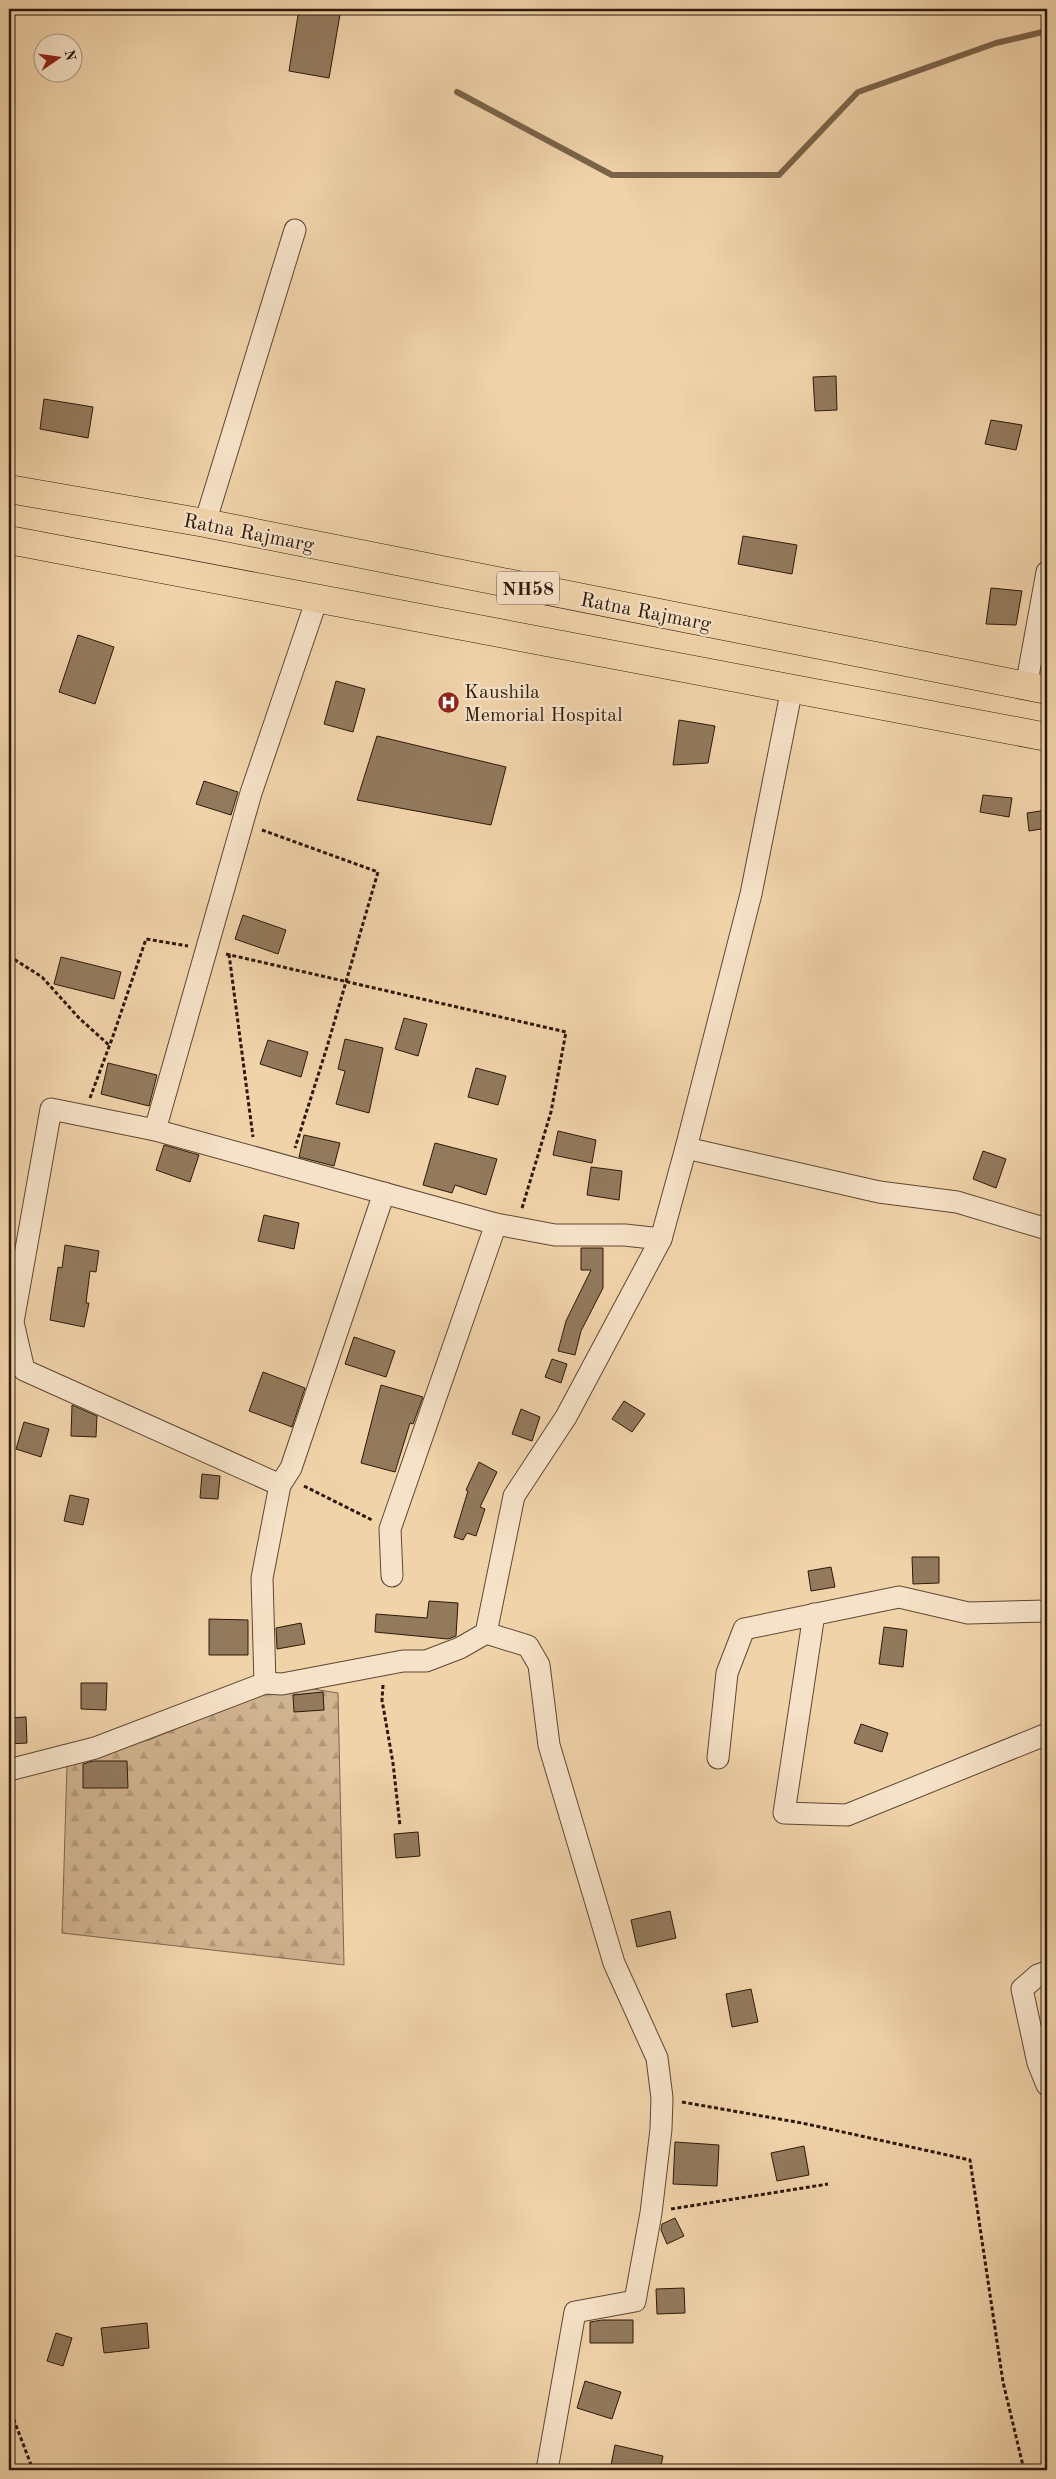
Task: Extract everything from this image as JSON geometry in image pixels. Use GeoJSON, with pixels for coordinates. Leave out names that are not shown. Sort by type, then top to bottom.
{"type":"FeatureCollection","features":[{"type":"Feature","properties":{"kind":"highway","name":"Ratna Rajmarg"},"geometry":{"type":"LineString","coordinates":[[9,489],[205,523],[1037,688]]}},
{"type":"Feature","properties":{"kind":"highway","name":"NH58"},"geometry":{"type":"LineString","coordinates":[[9,540],[1047,737]]}},
{"type":"Feature","properties":{"kind":"street"},"geometry":{"type":"LineString","coordinates":[[205,523],[295,230]]}},
{"type":"Feature","properties":{"kind":"street"},"geometry":{"type":"LineString","coordinates":[[1037,688],[1047,572]]}},
{"type":"Feature","properties":{"kind":"street"},"geometry":{"type":"LineString","coordinates":[[155,1130],[243,823],[317,598]]}},
{"type":"Feature","properties":{"kind":"street"},"geometry":{"type":"LineString","coordinates":[[486,1633],[514,1496],[566,1417],[661,1239],[751,894],[792,688]]}},
{"type":"Feature","properties":{"kind":"street"},"geometry":{"type":"LineString","coordinates":[[282,1481],[24,1370],[13,1322],[51,1109],[155,1130],[506,1226],[555,1235],[625,1234],[661,1239]]}},
{"type":"Feature","properties":{"kind":"street"},"geometry":{"type":"LineString","coordinates":[[686,1148],[879,1192],[957,1202],[1047,1229]]}},
{"type":"Feature","properties":{"kind":"street"},"geometry":{"type":"LineString","coordinates":[[265,1683],[262,1578],[282,1481],[291,1468],[384,1193]]}},
{"type":"Feature","properties":{"kind":"street"},"geometry":{"type":"LineString","coordinates":[[392,1576],[390,1528],[506,1226]]}},
{"type":"Feature","properties":{"kind":"street"},"geometry":{"type":"LineString","coordinates":[[718,1758],[727,1673],[744,1629],[899,1597],[968,1613],[1047,1611]]}},
{"type":"Feature","properties":{"kind":"street"},"geometry":{"type":"LineString","coordinates":[[814,1614],[784,1813],[847,1815],[1047,1734]]}},
{"type":"Feature","properties":{"kind":"street"},"geometry":{"type":"LineString","coordinates":[[9,1770],[95,1748],[265,1683],[282,1684],[403,1661],[426,1661],[460,1648],[486,1633],[528,1646],[539,1665],[549,1745],[614,1962],[656,2058],[662,2098],[662,2129],[651,2213],[635,2302],[575,2312],[547,2470]]}},
{"type":"Feature","properties":{"kind":"street"},"geometry":{"type":"LineString","coordinates":[[1047,1972],[1038,1975],[1022,1989],[1038,2063],[1047,2085]]}},
{"type":"Feature","properties":{"kind":"path"},"geometry":{"type":"LineString","coordinates":[[243,823],[378,872],[289,1167]]}},
{"type":"Feature","properties":{"kind":"path"},"geometry":{"type":"LineString","coordinates":[[83,1115],[110,1046],[146,939],[206,949],[566,1032],[551,1112],[506,1226]]}},
{"type":"Feature","properties":{"kind":"path"},"geometry":{"type":"LineString","coordinates":[[228,954],[256,1158]]}},
{"type":"Feature","properties":{"kind":"path"},"geometry":{"type":"LineString","coordinates":[[9,956],[42,977],[79,1018],[110,1046]]}},
{"type":"Feature","properties":{"kind":"path"},"geometry":{"type":"LineString","coordinates":[[282,1481],[390,1528]]}},
{"type":"Feature","properties":{"kind":"path"},"geometry":{"type":"LineString","coordinates":[[385,1665],[382,1700],[393,1763],[400,1826]]}},
{"type":"Feature","properties":{"kind":"path"},"geometry":{"type":"LineString","coordinates":[[662,2098],[802,2123],[970,2160],[1003,2382],[1024,2470]]}},
{"type":"Feature","properties":{"kind":"path"},"geometry":{"type":"LineString","coordinates":[[651,2213],[828,2184]]}},
{"type":"Feature","properties":{"kind":"path"},"geometry":{"type":"LineString","coordinates":[[9,2407],[33,2470]]}},
{"type":"Feature","properties":{"kind":"green space"},"geometry":{"type":"Polygon","coordinates":[[[282,1684],[338,1693],[344,1965],[62,1933],[67,1766],[81,1756],[149,1740],[282,1684]]]}},
{"type":"Feature","properties":{"kind":"building"},"geometry":{"type":"Polygon","coordinates":[[[299,9],[341,9],[329,78],[289,71],[299,9]]]}},
{"type":"Feature","properties":{"kind":"building"},"geometry":{"type":"Polygon","coordinates":[[[836,376],[837,410],[815,411],[813,377],[836,376]]]}},
{"type":"Feature","properties":{"kind":"building"},"geometry":{"type":"Polygon","coordinates":[[[44,399],[93,407],[88,438],[40,429],[44,399]]]}},
{"type":"Feature","properties":{"kind":"building"},"geometry":{"type":"Polygon","coordinates":[[[991,420],[1022,425],[1016,450],[985,444],[991,420]]]}},
{"type":"Feature","properties":{"kind":"building"},"geometry":{"type":"Polygon","coordinates":[[[743,536],[797,545],[792,574],[738,564],[743,536]]]}},
{"type":"Feature","properties":{"kind":"building"},"geometry":{"type":"Polygon","coordinates":[[[991,588],[1022,591],[1016,625],[986,624],[991,588]]]}},
{"type":"Feature","properties":{"kind":"building"},"geometry":{"type":"Polygon","coordinates":[[[78,635],[114,647],[95,704],[59,692],[78,635]]]}},
{"type":"Feature","properties":{"kind":"building"},"geometry":{"type":"Polygon","coordinates":[[[336,681],[365,689],[353,732],[324,724],[336,681]]]}},
{"type":"Feature","properties":{"kind":"building"},"geometry":{"type":"Polygon","coordinates":[[[679,720],[715,726],[708,763],[673,765],[679,720]]]}},
{"type":"Feature","properties":{"kind":"building"},"geometry":{"type":"Polygon","coordinates":[[[377,736],[506,767],[491,825],[357,800],[377,736]]]}},
{"type":"Feature","properties":{"kind":"building"},"geometry":{"type":"Polygon","coordinates":[[[204,781],[238,792],[231,815],[196,804],[204,781]]]}},
{"type":"Feature","properties":{"kind":"building"},"geometry":{"type":"Polygon","coordinates":[[[983,795],[1012,798],[1009,817],[980,812],[983,795]]]}},
{"type":"Feature","properties":{"kind":"building"},"geometry":{"type":"Polygon","coordinates":[[[1047,810],[1047,828],[1029,831],[1027,813],[1047,810]]]}},
{"type":"Feature","properties":{"kind":"building"},"geometry":{"type":"Polygon","coordinates":[[[243,915],[286,930],[278,954],[235,939],[243,915]]]}},
{"type":"Feature","properties":{"kind":"building"},"geometry":{"type":"Polygon","coordinates":[[[61,957],[121,972],[114,999],[54,984],[61,957]]]}},
{"type":"Feature","properties":{"kind":"building"},"geometry":{"type":"Polygon","coordinates":[[[404,1018],[427,1024],[418,1056],[395,1049],[404,1018]]]}},
{"type":"Feature","properties":{"kind":"building"},"geometry":{"type":"Polygon","coordinates":[[[345,1039],[383,1048],[369,1113],[336,1104],[345,1071],[338,1069],[345,1039]]]}},
{"type":"Feature","properties":{"kind":"building"},"geometry":{"type":"Polygon","coordinates":[[[268,1040],[308,1052],[301,1077],[260,1064],[268,1040]]]}},
{"type":"Feature","properties":{"kind":"building"},"geometry":{"type":"Polygon","coordinates":[[[108,1063],[157,1075],[149,1106],[101,1094],[108,1063]]]}},
{"type":"Feature","properties":{"kind":"building"},"geometry":{"type":"Polygon","coordinates":[[[476,1068],[506,1076],[498,1105],[468,1097],[476,1068]]]}},
{"type":"Feature","properties":{"kind":"building"},"geometry":{"type":"Polygon","coordinates":[[[558,1131],[596,1140],[592,1163],[553,1155],[558,1131]]]}},
{"type":"Feature","properties":{"kind":"building"},"geometry":{"type":"Polygon","coordinates":[[[304,1135],[340,1143],[334,1166],[299,1157],[304,1135]]]}},
{"type":"Feature","properties":{"kind":"building"},"geometry":{"type":"Polygon","coordinates":[[[435,1143],[497,1159],[486,1195],[455,1185],[452,1193],[423,1185],[435,1143]]]}},
{"type":"Feature","properties":{"kind":"building"},"geometry":{"type":"Polygon","coordinates":[[[164,1145],[199,1155],[190,1182],[156,1170],[164,1145]]]}},
{"type":"Feature","properties":{"kind":"building"},"geometry":{"type":"Polygon","coordinates":[[[983,1151],[1006,1159],[996,1188],[973,1179],[983,1151]]]}},
{"type":"Feature","properties":{"kind":"building"},"geometry":{"type":"Polygon","coordinates":[[[591,1167],[622,1171],[619,1200],[587,1195],[591,1167]]]}},
{"type":"Feature","properties":{"kind":"building"},"geometry":{"type":"Polygon","coordinates":[[[264,1215],[299,1223],[294,1249],[258,1241],[264,1215]]]}},
{"type":"Feature","properties":{"kind":"building"},"geometry":{"type":"Polygon","coordinates":[[[65,1245],[99,1251],[96,1272],[90,1271],[86,1303],[89,1303],[84,1327],[50,1320],[58,1267],[62,1268],[65,1245]]]}},
{"type":"Feature","properties":{"kind":"building"},"geometry":{"type":"Polygon","coordinates":[[[581,1248],[603,1248],[603,1288],[581,1331],[575,1355],[558,1351],[566,1321],[591,1270],[581,1270],[581,1248]]]}},
{"type":"Feature","properties":{"kind":"building"},"geometry":{"type":"Polygon","coordinates":[[[354,1337],[395,1351],[386,1377],[345,1364],[354,1337]]]}},
{"type":"Feature","properties":{"kind":"building"},"geometry":{"type":"Polygon","coordinates":[[[552,1359],[567,1364],[561,1383],[545,1377],[552,1359]]]}},
{"type":"Feature","properties":{"kind":"building"},"geometry":{"type":"Polygon","coordinates":[[[263,1372],[305,1388],[292,1427],[249,1411],[263,1372]]]}},
{"type":"Feature","properties":{"kind":"building"},"geometry":{"type":"Polygon","coordinates":[[[381,1385],[423,1397],[413,1424],[410,1423],[395,1472],[361,1463],[381,1385]]]}},
{"type":"Feature","properties":{"kind":"building"},"geometry":{"type":"Polygon","coordinates":[[[624,1401],[645,1414],[632,1432],[612,1419],[624,1401]]]}},
{"type":"Feature","properties":{"kind":"building"},"geometry":{"type":"Polygon","coordinates":[[[72,1405],[97,1416],[96,1437],[71,1436],[72,1405]]]}},
{"type":"Feature","properties":{"kind":"building"},"geometry":{"type":"Polygon","coordinates":[[[521,1409],[540,1417],[532,1441],[512,1434],[521,1409]]]}},
{"type":"Feature","properties":{"kind":"building"},"geometry":{"type":"Polygon","coordinates":[[[24,1422],[49,1429],[41,1457],[16,1449],[24,1422]]]}},
{"type":"Feature","properties":{"kind":"building"},"geometry":{"type":"Polygon","coordinates":[[[479,1462],[497,1472],[480,1507],[485,1509],[476,1536],[467,1533],[463,1540],[454,1537],[468,1491],[466,1490],[479,1462]]]}},
{"type":"Feature","properties":{"kind":"building"},"geometry":{"type":"Polygon","coordinates":[[[202,1474],[220,1476],[218,1499],[200,1498],[202,1474]]]}},
{"type":"Feature","properties":{"kind":"building"},"geometry":{"type":"Polygon","coordinates":[[[70,1495],[89,1499],[83,1525],[64,1521],[70,1495]]]}},
{"type":"Feature","properties":{"kind":"building"},"geometry":{"type":"Polygon","coordinates":[[[912,1557],[939,1557],[939,1583],[913,1584],[912,1557]]]}},
{"type":"Feature","properties":{"kind":"building"},"geometry":{"type":"Polygon","coordinates":[[[831,1567],[835,1587],[811,1591],[808,1571],[831,1567]]]}},
{"type":"Feature","properties":{"kind":"building"},"geometry":{"type":"Polygon","coordinates":[[[429,1601],[458,1603],[456,1636],[448,1639],[375,1632],[376,1614],[427,1618],[429,1601]]]}},
{"type":"Feature","properties":{"kind":"building"},"geometry":{"type":"Polygon","coordinates":[[[209,1619],[248,1620],[248,1655],[209,1655],[209,1619]]]}},
{"type":"Feature","properties":{"kind":"building"},"geometry":{"type":"Polygon","coordinates":[[[301,1623],[305,1644],[277,1649],[276,1628],[301,1623]]]}},
{"type":"Feature","properties":{"kind":"building"},"geometry":{"type":"Polygon","coordinates":[[[884,1627],[907,1630],[903,1667],[879,1664],[884,1627]]]}},
{"type":"Feature","properties":{"kind":"building"},"geometry":{"type":"Polygon","coordinates":[[[81,1683],[107,1683],[106,1710],[81,1709],[81,1683]]]}},
{"type":"Feature","properties":{"kind":"building"},"geometry":{"type":"Polygon","coordinates":[[[323,1692],[324,1710],[294,1712],[293,1695],[323,1692]]]}},
{"type":"Feature","properties":{"kind":"building"},"geometry":{"type":"Polygon","coordinates":[[[26,1717],[27,1743],[9,1744],[9,1718],[26,1717]]]}},
{"type":"Feature","properties":{"kind":"building"},"geometry":{"type":"Polygon","coordinates":[[[861,1724],[888,1733],[882,1752],[854,1743],[861,1724]]]}},
{"type":"Feature","properties":{"kind":"building"},"geometry":{"type":"Polygon","coordinates":[[[93,1761],[127,1761],[128,1788],[83,1788],[83,1764],[93,1761]]]}},
{"type":"Feature","properties":{"kind":"building"},"geometry":{"type":"Polygon","coordinates":[[[418,1832],[420,1856],[396,1858],[394,1834],[418,1832]]]}},
{"type":"Feature","properties":{"kind":"building"},"geometry":{"type":"Polygon","coordinates":[[[670,1911],[676,1938],[637,1947],[631,1920],[670,1911]]]}},
{"type":"Feature","properties":{"kind":"building"},"geometry":{"type":"Polygon","coordinates":[[[751,1989],[758,2022],[732,2027],[726,1994],[751,1989]]]}},
{"type":"Feature","properties":{"kind":"building"},"geometry":{"type":"Polygon","coordinates":[[[675,2142],[719,2145],[717,2186],[673,2184],[675,2142]]]}},
{"type":"Feature","properties":{"kind":"building"},"geometry":{"type":"Polygon","coordinates":[[[804,2146],[809,2175],[777,2181],[771,2153],[804,2146]]]}},
{"type":"Feature","properties":{"kind":"building"},"geometry":{"type":"Polygon","coordinates":[[[675,2218],[684,2236],[667,2244],[661,2230],[662,2224],[675,2218]]]}},
{"type":"Feature","properties":{"kind":"building"},"geometry":{"type":"Polygon","coordinates":[[[684,2288],[685,2313],[657,2314],[656,2289],[684,2288]]]}},
{"type":"Feature","properties":{"kind":"building"},"geometry":{"type":"Polygon","coordinates":[[[633,2320],[633,2343],[590,2343],[590,2322],[633,2320]]]}},
{"type":"Feature","properties":{"kind":"building"},"geometry":{"type":"Polygon","coordinates":[[[147,2323],[149,2348],[104,2353],[101,2328],[147,2323]]]}},
{"type":"Feature","properties":{"kind":"building"},"geometry":{"type":"Polygon","coordinates":[[[56,2333],[72,2338],[63,2366],[47,2361],[56,2333]]]}},
{"type":"Feature","properties":{"kind":"building"},"geometry":{"type":"Polygon","coordinates":[[[585,2381],[621,2392],[612,2419],[577,2408],[585,2381]]]}},
{"type":"Feature","properties":{"kind":"building"},"geometry":{"type":"Polygon","coordinates":[[[615,2445],[663,2456],[660,2470],[610,2470],[615,2445]]]}},
{"type":"Feature","properties":{"kind":"waterway"},"geometry":{"type":"LineString","coordinates":[[457,92],[612,175],[779,175],[858,92],[996,43],[1047,31]]}},
{"type":"Feature","properties":{"kind":"place","name":"Kaushila Memorial Hospital"},"geometry":{"type":"Point","coordinates":[448,703]}}]}
